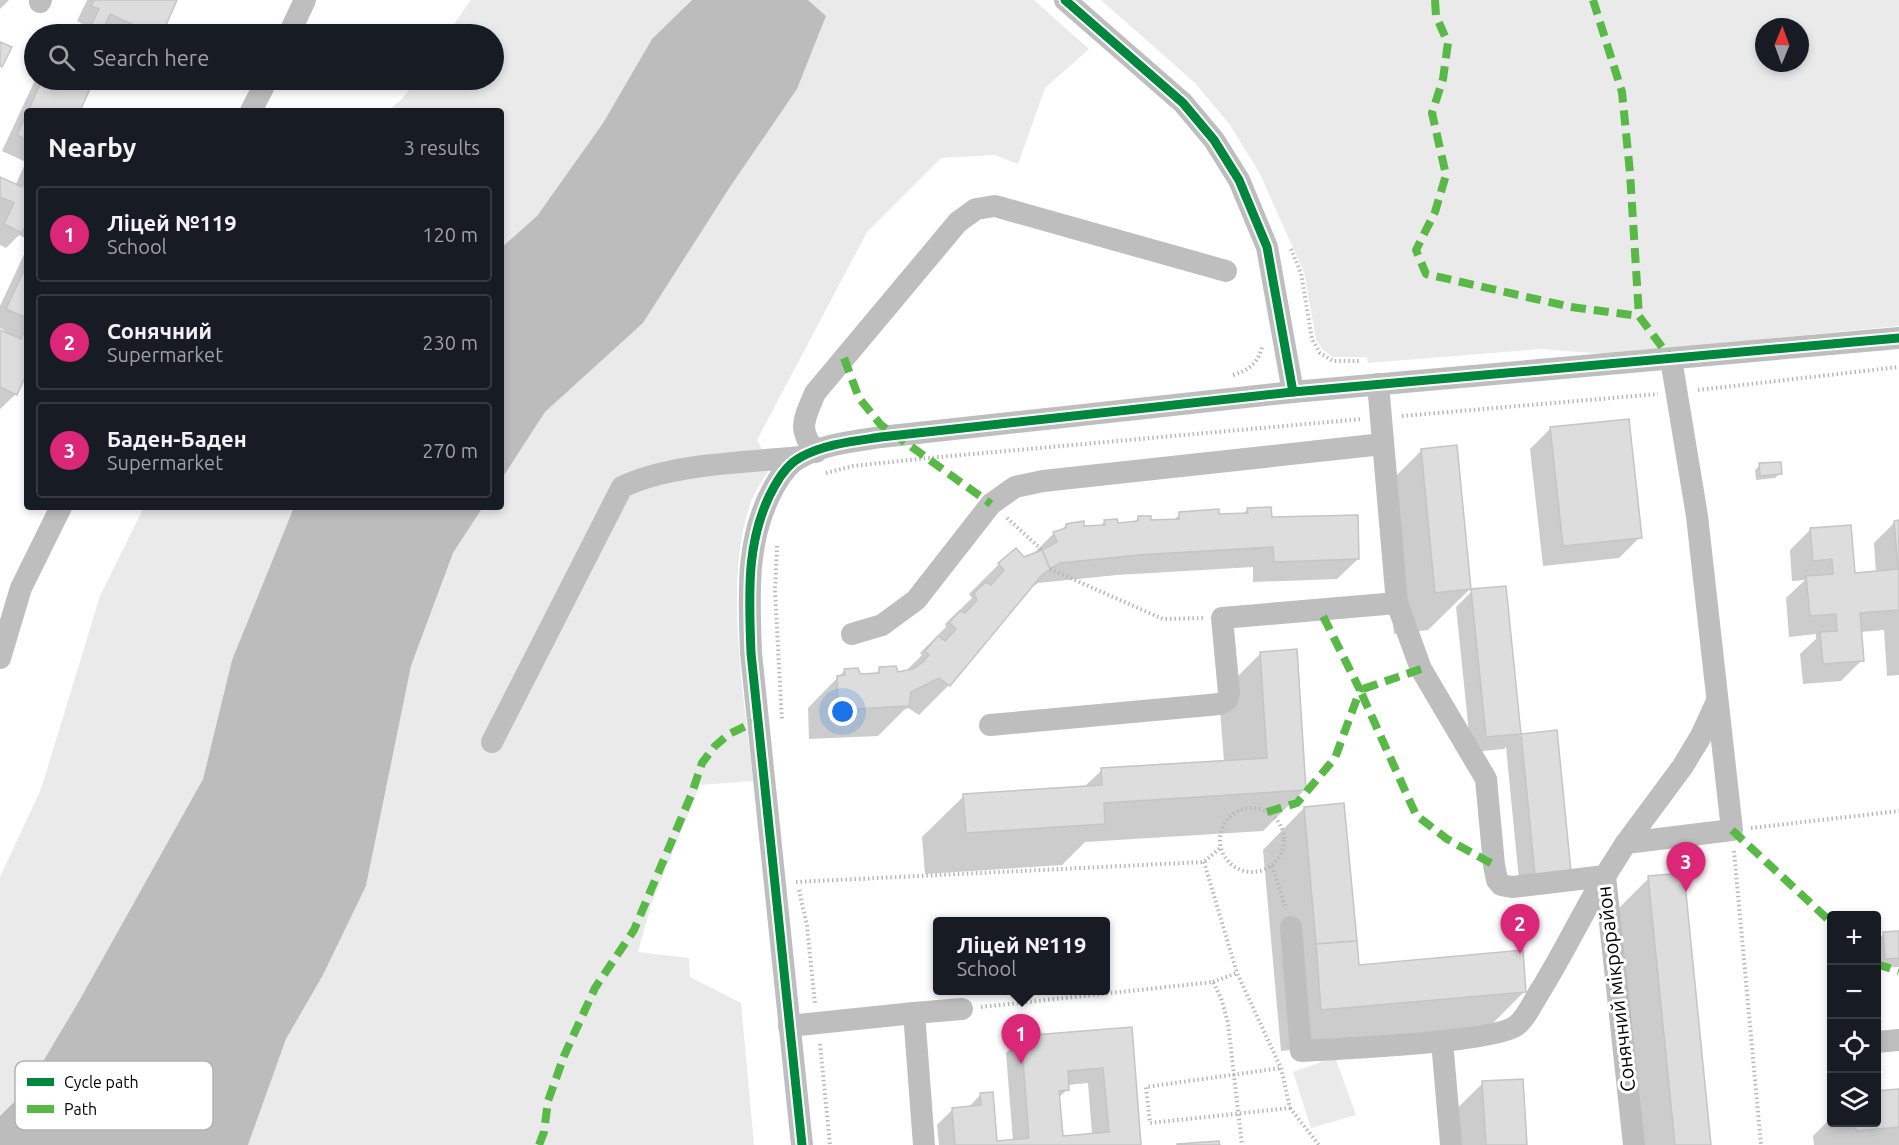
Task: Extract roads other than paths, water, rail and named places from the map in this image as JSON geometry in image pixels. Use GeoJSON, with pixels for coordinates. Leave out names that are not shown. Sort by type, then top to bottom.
{"type":"FeatureCollection","features":[{"type":"Feature","properties":{"kind":"street"},"geometry":{"type":"LineString","coordinates":[[294,24],[306,0]]}},
{"type":"Feature","properties":{"kind":"street"},"geometry":{"type":"LineString","coordinates":[[1065,0],[1183,103],[1214,140],[1239,180],[1267,247],[1293,392]]}},
{"type":"Feature","properties":{"kind":"street"},"geometry":{"type":"LineString","coordinates":[[253,108],[262,90]]}},
{"type":"Feature","properties":{"kind":"street"},"geometry":{"type":"LineString","coordinates":[[808,454],[804,422],[815,393],[958,222],[976,209],[995,206],[1226,272]]}},
{"type":"Feature","properties":{"kind":"street"},"geometry":{"type":"LineString","coordinates":[[492,742],[622,487],[641,478],[671,471],[808,454],[881,436],[1293,392],[1899,338]]}},
{"type":"Feature","properties":{"kind":"street"},"geometry":{"type":"LineString","coordinates":[[1626,843],[1732,830],[1697,516],[1671,359]]}},
{"type":"Feature","properties":{"kind":"street"},"geometry":{"type":"LineString","coordinates":[[1378,384],[1397,603],[1421,669],[1486,779],[1494,865],[1501,885],[1512,887],[1605,876],[1626,843],[1683,766],[1701,736],[1717,701]]}},
{"type":"Feature","properties":{"kind":"street"},"geometry":{"type":"LineString","coordinates":[[852,634],[882,625],[916,600],[991,504],[1015,487],[1043,481],[1383,444]]}},
{"type":"Feature","properties":{"kind":"street"},"geometry":{"type":"LineString","coordinates":[[802,1145],[750,653],[749,588],[752,546],[766,501],[781,475],[808,454]]}},
{"type":"Feature","properties":{"kind":"street"},"geometry":{"type":"LineString","coordinates":[[0,658],[21,588],[60,510]]}},
{"type":"Feature","properties":{"kind":"street"},"geometry":{"type":"LineString","coordinates":[[990,725],[1220,704],[1227,700],[1229,693],[1222,618],[1397,603]]}},
{"type":"Feature","properties":{"kind":"street","name":"Сонячний мікрорайон"},"geometry":{"type":"LineString","coordinates":[[1292,927],[1301,1051],[1442,1041],[1505,1032],[1516,1027],[1524,1018],[1560,960],[1583,912],[1605,876]]}},
{"type":"Feature","properties":{"kind":"street","name":"Сонячний мікрорайон"},"geometry":{"type":"LineString","coordinates":[[1605,876],[1634,1145]]}},
{"type":"Feature","properties":{"kind":"street"},"geometry":{"type":"LineString","coordinates":[[789,1026],[962,1009]]}},
{"type":"Feature","properties":{"kind":"street"},"geometry":{"type":"LineString","coordinates":[[914,1013],[924,1145]]}},
{"type":"Feature","properties":{"kind":"street"},"geometry":{"type":"LineString","coordinates":[[1881,1042],[1899,1040]]}},
{"type":"Feature","properties":{"kind":"street"},"geometry":{"type":"LineString","coordinates":[[1442,1041],[1451,1145]]}},
{"type":"Feature","properties":{"kind":"place","name":"Баден-Баден"},"geometry":{"type":"Point","coordinates":[1686,892]}},
{"type":"Feature","properties":{"kind":"place","name":"Сонячний"},"geometry":{"type":"Point","coordinates":[1520,954]}},
{"type":"Feature","properties":{"kind":"place","name":"Ліцей №119"},"geometry":{"type":"Point","coordinates":[1021,1064]}}]}
